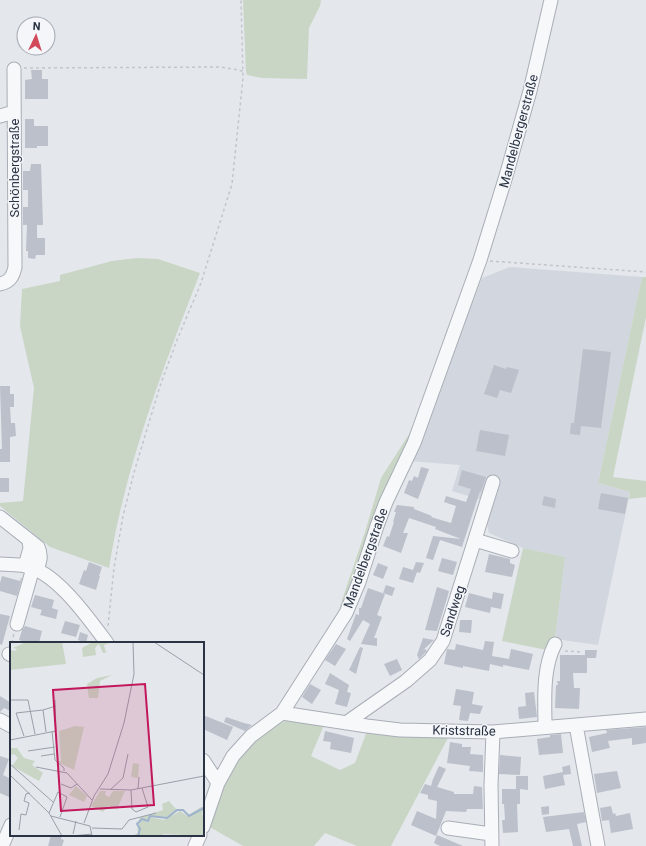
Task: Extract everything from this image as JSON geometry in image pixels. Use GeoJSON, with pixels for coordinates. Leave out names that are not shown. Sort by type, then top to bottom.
{"type":"FeatureCollection","features":[{"type":"Feature","properties":{"kind":"street","name":"Mandelbergerstraße"},"geometry":{"type":"LineString","coordinates":[[480,260],[530,91],[551,0]]}},
{"type":"Feature","properties":{"kind":"street","name":"Schönbergstraße"},"geometry":{"type":"LineString","coordinates":[[0,284],[6,283],[13,277],[15,267],[14,69]]}},
{"type":"Feature","properties":{"kind":"street"},"geometry":{"type":"LineString","coordinates":[[0,116],[14,112]]}},
{"type":"Feature","properties":{"kind":"street","name":"Mandelbergstraße"},"geometry":{"type":"LineString","coordinates":[[205,819],[218,783],[233,756],[251,736],[282,713],[346,612],[359,582],[386,502],[414,444],[480,260]]}},
{"type":"Feature","properties":{"kind":"street","name":"Sandweg"},"geometry":{"type":"LineString","coordinates":[[346,723],[406,681],[430,660],[443,641],[493,482]]}},
{"type":"Feature","properties":{"kind":"street"},"geometry":{"type":"LineString","coordinates":[[0,517],[29,541],[32,568],[17,624]]}},
{"type":"Feature","properties":{"kind":"street"},"geometry":{"type":"LineString","coordinates":[[475,540],[512,551]]}},
{"type":"Feature","properties":{"kind":"street"},"geometry":{"type":"LineString","coordinates":[[0,564],[32,568],[61,587],[106,641]]}},
{"type":"Feature","properties":{"kind":"street"},"geometry":{"type":"LineString","coordinates":[[545,727],[546,680],[553,648]]}},
{"type":"Feature","properties":{"kind":"street","name":"Kriststraße"},"geometry":{"type":"LineString","coordinates":[[282,713],[400,730],[493,732],[646,719]]}},
{"type":"Feature","properties":{"kind":"street"},"geometry":{"type":"LineString","coordinates":[[0,720],[10,725]]}},
{"type":"Feature","properties":{"kind":"street"},"geometry":{"type":"LineString","coordinates":[[576,725],[598,846]]}},
{"type":"Feature","properties":{"kind":"street"},"geometry":{"type":"LineString","coordinates":[[448,828],[491,840],[493,732]]}},
{"type":"Feature","properties":{"kind":"street"},"geometry":{"type":"LineString","coordinates":[[204,762],[218,783]]}},
{"type":"Feature","properties":{"kind":"street"},"geometry":{"type":"LineString","coordinates":[[2,846],[10,827]]}},
{"type":"Feature","properties":{"kind":"street"},"geometry":{"type":"LineString","coordinates":[[195,846],[200,836]]}},
{"type":"Feature","properties":{"kind":"path"},"geometry":{"type":"LineString","coordinates":[[106,641],[114,568],[123,516],[135,470],[160,386],[177,340],[201,283],[232,184],[239,130],[244,71],[241,0]]}},
{"type":"Feature","properties":{"kind":"path"},"geometry":{"type":"LineString","coordinates":[[14,69],[221,67],[244,71]]}},
{"type":"Feature","properties":{"kind":"path"},"geometry":{"type":"LineString","coordinates":[[480,260],[646,272]]}},
{"type":"Feature","properties":{"kind":"path"},"geometry":{"type":"LineString","coordinates":[[553,648],[583,652]]}},
{"type":"Feature","properties":{"kind":"shaded area"},"geometry":{"type":"Polygon","coordinates":[[[510,267],[642,277],[598,483],[630,492],[598,645],[555,639],[565,557],[523,548],[489,533],[482,500],[452,491],[460,465],[409,461],[482,278],[510,267]]]}},
{"type":"Feature","properties":{"kind":"green space"},"geometry":{"type":"Polygon","coordinates":[[[243,0],[321,0],[320,6],[309,28],[307,79],[262,78],[247,75],[243,0]]]}},
{"type":"Feature","properties":{"kind":"green space"},"geometry":{"type":"Polygon","coordinates":[[[137,258],[158,259],[200,273],[159,381],[135,455],[116,530],[109,568],[50,547],[0,506],[0,503],[23,501],[34,388],[20,326],[22,289],[60,281],[60,275],[112,261],[137,258]]]}},
{"type":"Feature","properties":{"kind":"green space"},"geometry":{"type":"Polygon","coordinates":[[[642,277],[646,277],[646,317],[613,477],[646,481],[646,497],[629,499],[630,492],[598,483],[642,277]]]}},
{"type":"Feature","properties":{"kind":"green space"},"geometry":{"type":"Polygon","coordinates":[[[427,398],[356,578],[339,609],[365,532],[381,478],[413,428],[427,398]]]}},
{"type":"Feature","properties":{"kind":"green space"},"geometry":{"type":"Polygon","coordinates":[[[523,548],[565,557],[555,639],[547,650],[502,641],[523,548]]]}},
{"type":"Feature","properties":{"kind":"green space"},"geometry":{"type":"Polygon","coordinates":[[[293,720],[324,725],[311,756],[340,770],[355,763],[367,731],[450,734],[391,846],[357,846],[325,833],[314,846],[243,846],[208,826],[231,772],[250,746],[273,725],[293,720]]]}},
{"type":"Feature","properties":{"kind":"building"},"geometry":{"type":"Polygon","coordinates":[[[31,70],[42,70],[42,79],[48,79],[48,99],[25,99],[25,80],[32,79],[31,70]]]}},
{"type":"Feature","properties":{"kind":"building"},"geometry":{"type":"Polygon","coordinates":[[[25,119],[34,119],[34,126],[48,126],[48,146],[25,148],[25,119]]]}},
{"type":"Feature","properties":{"kind":"building"},"geometry":{"type":"Polygon","coordinates":[[[31,164],[41,164],[43,225],[37,225],[37,238],[45,238],[45,255],[36,255],[35,259],[28,258],[28,251],[26,251],[27,225],[23,225],[23,207],[28,207],[28,190],[23,190],[23,171],[30,171],[31,164]]]}},
{"type":"Feature","properties":{"kind":"building"},"geometry":{"type":"Polygon","coordinates":[[[583,349],[611,352],[601,428],[581,426],[580,435],[570,434],[571,423],[574,423],[583,349]]]}},
{"type":"Feature","properties":{"kind":"building"},"geometry":{"type":"Polygon","coordinates":[[[494,365],[506,369],[507,367],[519,370],[511,393],[500,390],[497,398],[484,394],[494,365]]]}},
{"type":"Feature","properties":{"kind":"building"},"geometry":{"type":"Polygon","coordinates":[[[0,386],[10,386],[10,394],[14,394],[14,407],[10,407],[11,423],[15,423],[16,436],[10,437],[10,462],[0,462],[0,449],[2,449],[0,386]]]}},
{"type":"Feature","properties":{"kind":"building"},"geometry":{"type":"Polygon","coordinates":[[[480,430],[509,435],[505,456],[476,451],[480,430]]]}},
{"type":"Feature","properties":{"kind":"building"},"geometry":{"type":"Polygon","coordinates":[[[421,467],[429,469],[418,499],[404,493],[409,480],[412,481],[414,476],[418,478],[421,467]]]}},
{"type":"Feature","properties":{"kind":"building"},"geometry":{"type":"Polygon","coordinates":[[[462,470],[486,477],[462,547],[440,540],[433,560],[426,558],[433,536],[461,539],[435,529],[436,527],[409,518],[403,533],[408,533],[401,553],[383,546],[387,536],[389,537],[396,512],[394,512],[397,505],[414,507],[414,509],[432,516],[431,517],[451,523],[456,506],[444,502],[446,496],[466,502],[471,489],[458,485],[462,470]]]}},
{"type":"Feature","properties":{"kind":"building"},"geometry":{"type":"Polygon","coordinates":[[[0,478],[9,478],[9,492],[0,492],[0,478]]]}},
{"type":"Feature","properties":{"kind":"building"},"geometry":{"type":"Polygon","coordinates":[[[601,493],[628,498],[625,514],[598,509],[601,493]]]}},
{"type":"Feature","properties":{"kind":"building"},"geometry":{"type":"Polygon","coordinates":[[[544,496],[556,499],[555,508],[542,505],[544,496]]]}},
{"type":"Feature","properties":{"kind":"building"},"geometry":{"type":"Polygon","coordinates":[[[489,554],[510,559],[510,563],[515,565],[512,577],[485,572],[489,554]]]}},
{"type":"Feature","properties":{"kind":"building"},"geometry":{"type":"Polygon","coordinates":[[[442,558],[457,562],[453,575],[438,571],[442,558]]]}},
{"type":"Feature","properties":{"kind":"building"},"geometry":{"type":"Polygon","coordinates":[[[89,562],[102,567],[96,590],[79,584],[84,570],[86,571],[89,562]]]}},
{"type":"Feature","properties":{"kind":"building"},"geometry":{"type":"Polygon","coordinates":[[[416,562],[424,563],[420,573],[417,572],[413,583],[399,579],[403,567],[413,570],[416,562]]]}},
{"type":"Feature","properties":{"kind":"building"},"geometry":{"type":"Polygon","coordinates":[[[378,563],[388,567],[383,579],[373,575],[378,563]]]}},
{"type":"Feature","properties":{"kind":"building"},"geometry":{"type":"Polygon","coordinates":[[[2,576],[20,581],[22,578],[17,596],[0,591],[2,576]]]}},
{"type":"Feature","properties":{"kind":"building"},"geometry":{"type":"Polygon","coordinates":[[[386,585],[395,588],[392,596],[383,593],[386,585]]]}},
{"type":"Feature","properties":{"kind":"building"},"geometry":{"type":"Polygon","coordinates":[[[437,587],[449,591],[448,595],[437,631],[425,630],[437,587]]]}},
{"type":"Feature","properties":{"kind":"building"},"geometry":{"type":"Polygon","coordinates":[[[368,588],[385,594],[377,615],[382,617],[374,638],[377,638],[377,646],[361,644],[370,624],[363,620],[350,641],[347,639],[356,614],[359,615],[359,608],[361,608],[368,588]]]}},
{"type":"Feature","properties":{"kind":"building"},"geometry":{"type":"Polygon","coordinates":[[[493,592],[504,594],[501,609],[491,607],[490,613],[465,607],[469,593],[492,599],[493,592]]]}},
{"type":"Feature","properties":{"kind":"building"},"geometry":{"type":"Polygon","coordinates":[[[35,595],[54,600],[52,608],[58,610],[56,619],[40,615],[42,610],[31,607],[35,595]]]}},
{"type":"Feature","properties":{"kind":"building"},"geometry":{"type":"Polygon","coordinates":[[[0,614],[10,616],[2,645],[0,644],[0,614]]]}},
{"type":"Feature","properties":{"kind":"building"},"geometry":{"type":"Polygon","coordinates":[[[460,620],[472,620],[471,633],[459,632],[460,620]]]}},
{"type":"Feature","properties":{"kind":"building"},"geometry":{"type":"Polygon","coordinates":[[[65,621],[80,625],[76,637],[61,633],[65,621]]]}},
{"type":"Feature","properties":{"kind":"building"},"geometry":{"type":"Polygon","coordinates":[[[25,626],[42,631],[39,642],[25,642],[19,640],[25,626]]]}},
{"type":"Feature","properties":{"kind":"building"},"geometry":{"type":"Polygon","coordinates":[[[80,632],[88,635],[86,642],[78,640],[80,632]]]}},
{"type":"Feature","properties":{"kind":"building"},"geometry":{"type":"Polygon","coordinates":[[[423,638],[434,640],[422,651],[425,649],[427,651],[419,659],[417,655],[423,638]]]}},
{"type":"Feature","properties":{"kind":"building"},"geometry":{"type":"Polygon","coordinates":[[[485,641],[494,642],[492,656],[509,659],[511,649],[533,654],[529,670],[490,664],[489,671],[444,664],[447,649],[455,650],[456,644],[483,650],[485,641]]]}},
{"type":"Feature","properties":{"kind":"building"},"geometry":{"type":"Polygon","coordinates":[[[336,644],[346,649],[335,666],[325,660],[336,644]]]}},
{"type":"Feature","properties":{"kind":"building"},"geometry":{"type":"Polygon","coordinates":[[[360,647],[363,648],[356,674],[349,670],[360,647]]]}},
{"type":"Feature","properties":{"kind":"building"},"geometry":{"type":"Polygon","coordinates":[[[585,650],[597,650],[596,658],[587,658],[587,673],[573,673],[574,688],[580,688],[579,709],[555,708],[556,685],[558,685],[557,681],[560,681],[560,655],[585,655],[585,650]]]}},
{"type":"Feature","properties":{"kind":"building"},"geometry":{"type":"Polygon","coordinates":[[[397,659],[402,670],[390,676],[384,664],[397,659]]]}},
{"type":"Feature","properties":{"kind":"building"},"geometry":{"type":"Polygon","coordinates":[[[330,673],[349,685],[347,692],[351,693],[347,707],[335,704],[339,690],[325,684],[330,673]]]}},
{"type":"Feature","properties":{"kind":"building"},"geometry":{"type":"Polygon","coordinates":[[[310,684],[321,690],[312,704],[302,697],[310,684]]]}},
{"type":"Feature","properties":{"kind":"building"},"geometry":{"type":"Polygon","coordinates":[[[456,689],[474,692],[472,704],[483,706],[480,714],[470,713],[468,721],[459,720],[461,706],[453,705],[456,689]]]}},
{"type":"Feature","properties":{"kind":"building"},"geometry":{"type":"Polygon","coordinates":[[[534,692],[537,717],[519,719],[518,707],[526,706],[525,693],[534,692]]]}},
{"type":"Feature","properties":{"kind":"building"},"geometry":{"type":"Polygon","coordinates":[[[0,696],[10,702],[10,711],[4,708],[0,712],[0,696]]]}},
{"type":"Feature","properties":{"kind":"building"},"geometry":{"type":"Polygon","coordinates":[[[204,715],[233,727],[227,740],[204,729],[204,715]]]}},
{"type":"Feature","properties":{"kind":"building"},"geometry":{"type":"Polygon","coordinates":[[[226,717],[252,725],[245,731],[224,722],[226,717]]]}},
{"type":"Feature","properties":{"kind":"building"},"geometry":{"type":"Polygon","coordinates":[[[646,727],[646,743],[632,745],[632,738],[608,741],[610,748],[592,752],[589,737],[607,733],[606,730],[646,727]]]}},
{"type":"Feature","properties":{"kind":"building"},"geometry":{"type":"Polygon","coordinates":[[[325,731],[354,738],[351,753],[330,749],[331,742],[323,741],[325,731]]]}},
{"type":"Feature","properties":{"kind":"building"},"geometry":{"type":"Polygon","coordinates":[[[561,734],[563,753],[539,755],[537,739],[550,737],[550,735],[561,734]]]}},
{"type":"Feature","properties":{"kind":"building"},"geometry":{"type":"Polygon","coordinates":[[[450,742],[462,744],[462,747],[471,747],[470,754],[483,755],[483,772],[469,771],[470,766],[447,763],[450,742]]]}},
{"type":"Feature","properties":{"kind":"building"},"geometry":{"type":"Polygon","coordinates":[[[500,755],[521,757],[520,775],[499,774],[500,755]]]}},
{"type":"Feature","properties":{"kind":"building"},"geometry":{"type":"Polygon","coordinates":[[[0,756],[9,759],[3,775],[10,778],[10,798],[0,793],[0,756]]]}},
{"type":"Feature","properties":{"kind":"building"},"geometry":{"type":"Polygon","coordinates":[[[570,765],[571,774],[563,775],[565,785],[545,789],[543,776],[563,772],[562,767],[570,765]]]}},
{"type":"Feature","properties":{"kind":"building"},"geometry":{"type":"Polygon","coordinates":[[[439,766],[446,769],[437,787],[454,792],[454,794],[473,794],[474,786],[482,787],[483,809],[467,809],[466,812],[446,811],[436,836],[411,825],[417,811],[436,819],[437,801],[428,799],[428,795],[420,793],[425,784],[431,786],[439,766]]]}},
{"type":"Feature","properties":{"kind":"building"},"geometry":{"type":"Polygon","coordinates":[[[617,771],[621,788],[597,793],[594,774],[617,771]]]}},
{"type":"Feature","properties":{"kind":"building"},"geometry":{"type":"Polygon","coordinates":[[[516,776],[528,776],[528,790],[520,789],[520,804],[517,804],[518,832],[503,833],[502,820],[505,820],[504,804],[502,804],[502,789],[516,789],[516,776]]]}},
{"type":"Feature","properties":{"kind":"building"},"geometry":{"type":"Polygon","coordinates":[[[549,806],[549,814],[542,815],[541,807],[549,806]]]}},
{"type":"Feature","properties":{"kind":"building"},"geometry":{"type":"Polygon","coordinates":[[[611,806],[613,814],[615,813],[616,816],[630,813],[633,829],[611,833],[609,820],[602,821],[600,808],[611,806]]]}},
{"type":"Feature","properties":{"kind":"building"},"geometry":{"type":"Polygon","coordinates":[[[584,812],[586,822],[577,824],[582,846],[573,846],[569,829],[546,832],[543,817],[584,812]]]}},
{"type":"Feature","properties":{"kind":"building"},"geometry":{"type":"Polygon","coordinates":[[[437,835],[463,846],[440,846],[434,843],[437,835]]]}},
{"type":"Feature","properties":{"kind":"building"},"geometry":{"type":"Polygon","coordinates":[[[51,836],[62,836],[61,839],[64,840],[62,846],[48,846],[51,836]]]}}]}
